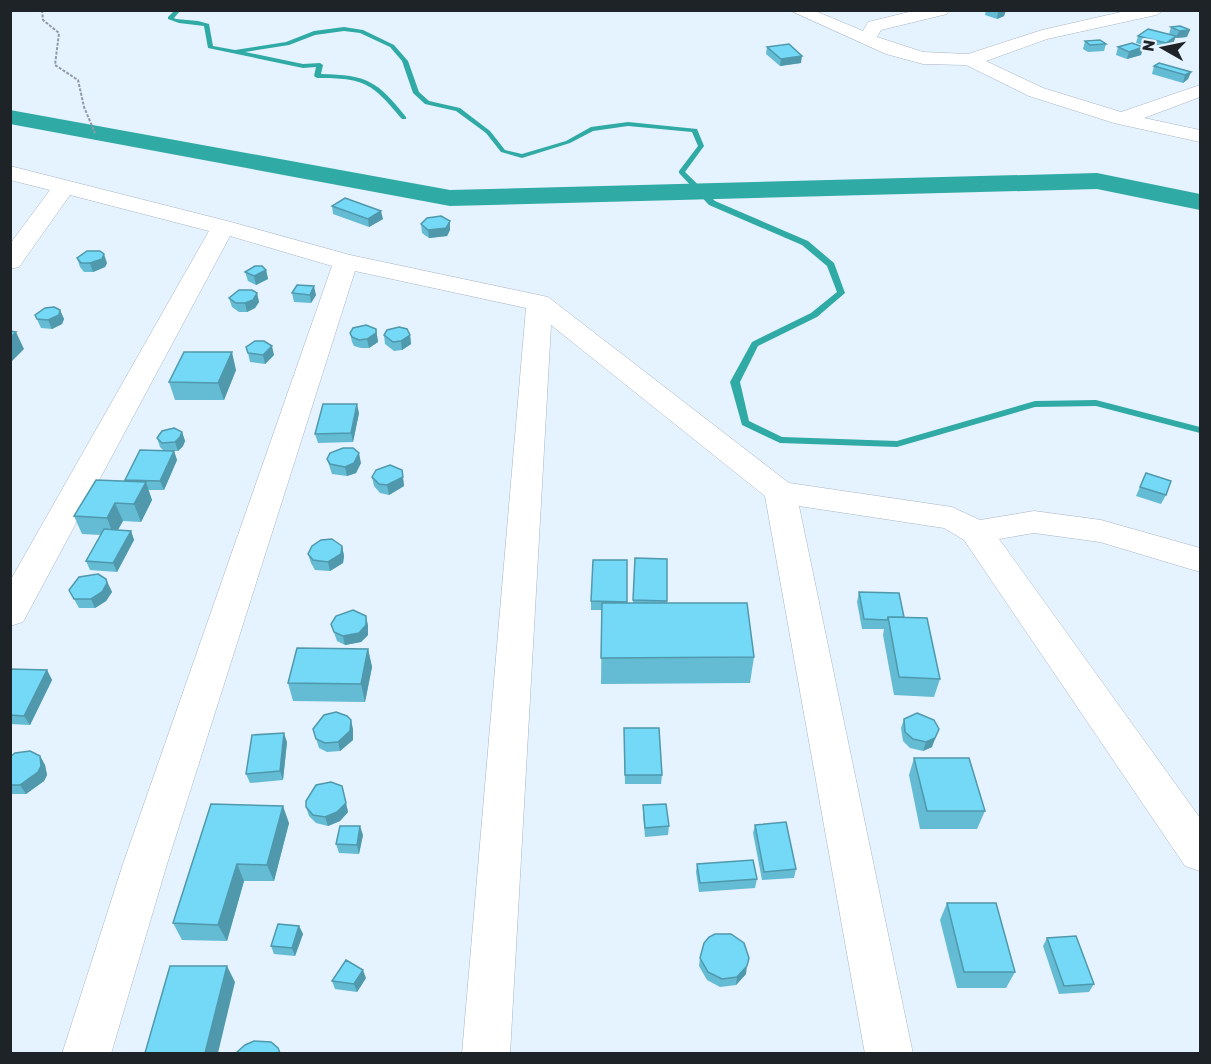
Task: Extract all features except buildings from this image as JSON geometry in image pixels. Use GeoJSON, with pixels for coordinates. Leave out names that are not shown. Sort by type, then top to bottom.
{"type":"FeatureCollection","features":[{"type":"Feature","properties":{"kind":"street"},"geometry":{"type":"LineString","coordinates":[[797,10],[893,50],[923,58],[970,60],[1042,35],[1156,10]]}},
{"type":"Feature","properties":{"kind":"street"},"geometry":{"type":"LineString","coordinates":[[867,39],[874,26],[941,10]]}},
{"type":"Feature","properties":{"kind":"street"},"geometry":{"type":"LineString","coordinates":[[970,60],[1036,92],[1121,119],[1196,137]]}},
{"type":"Feature","properties":{"kind":"street"},"geometry":{"type":"LineString","coordinates":[[1121,119],[1200,91]]}},
{"type":"Feature","properties":{"kind":"street"},"geometry":{"type":"LineString","coordinates":[[10,173],[223,227],[346,262],[538,303],[780,492],[952,518],[976,532],[1200,852]]}},
{"type":"Feature","properties":{"kind":"street"},"geometry":{"type":"LineString","coordinates":[[10,262],[64,187]]}},
{"type":"Feature","properties":{"kind":"street"},"geometry":{"type":"LineString","coordinates":[[10,613],[223,227]]}},
{"type":"Feature","properties":{"kind":"street"},"geometry":{"type":"LineString","coordinates":[[86,1053],[145,864],[346,262]]}},
{"type":"Feature","properties":{"kind":"street"},"geometry":{"type":"LineString","coordinates":[[486,1053],[538,303]]}},
{"type":"Feature","properties":{"kind":"street"},"geometry":{"type":"LineString","coordinates":[[780,492],[889,1053]]}},
{"type":"Feature","properties":{"kind":"street"},"geometry":{"type":"LineString","coordinates":[[976,532],[1034,522],[1101,531],[1200,560]]}},
{"type":"Feature","properties":{"kind":"path"},"geometry":{"type":"LineString","coordinates":[[42,10],[43,20],[59,33],[55,65],[78,80],[84,107],[95,133]]}},
{"type":"Feature","properties":{"kind":"waterway"},"geometry":{"type":"LineString","coordinates":[[179,10],[170,18],[207,25],[210,47],[303,66],[320,65],[317,76],[348,77],[368,82],[376,87],[404,118]]}},
{"type":"Feature","properties":{"kind":"waterway"},"geometry":{"type":"LineString","coordinates":[[236,52],[287,44],[314,33],[344,29],[361,31],[392,46],[405,61],[416,93],[427,103],[458,109],[488,132],[503,151],[522,156],[568,142],[591,129],[628,124],[695,130],[701,146],[681,172],[712,203],[805,243],[831,265],[841,293],[814,315],[755,344],[735,382],[745,423],[780,440],[897,444],[1035,404],[1096,403],[1200,430]]}},
{"type":"Feature","properties":{"kind":"waterway"},"geometry":{"type":"LineString","coordinates":[[10,117],[450,198],[1097,181],[1200,202]]}}]}
